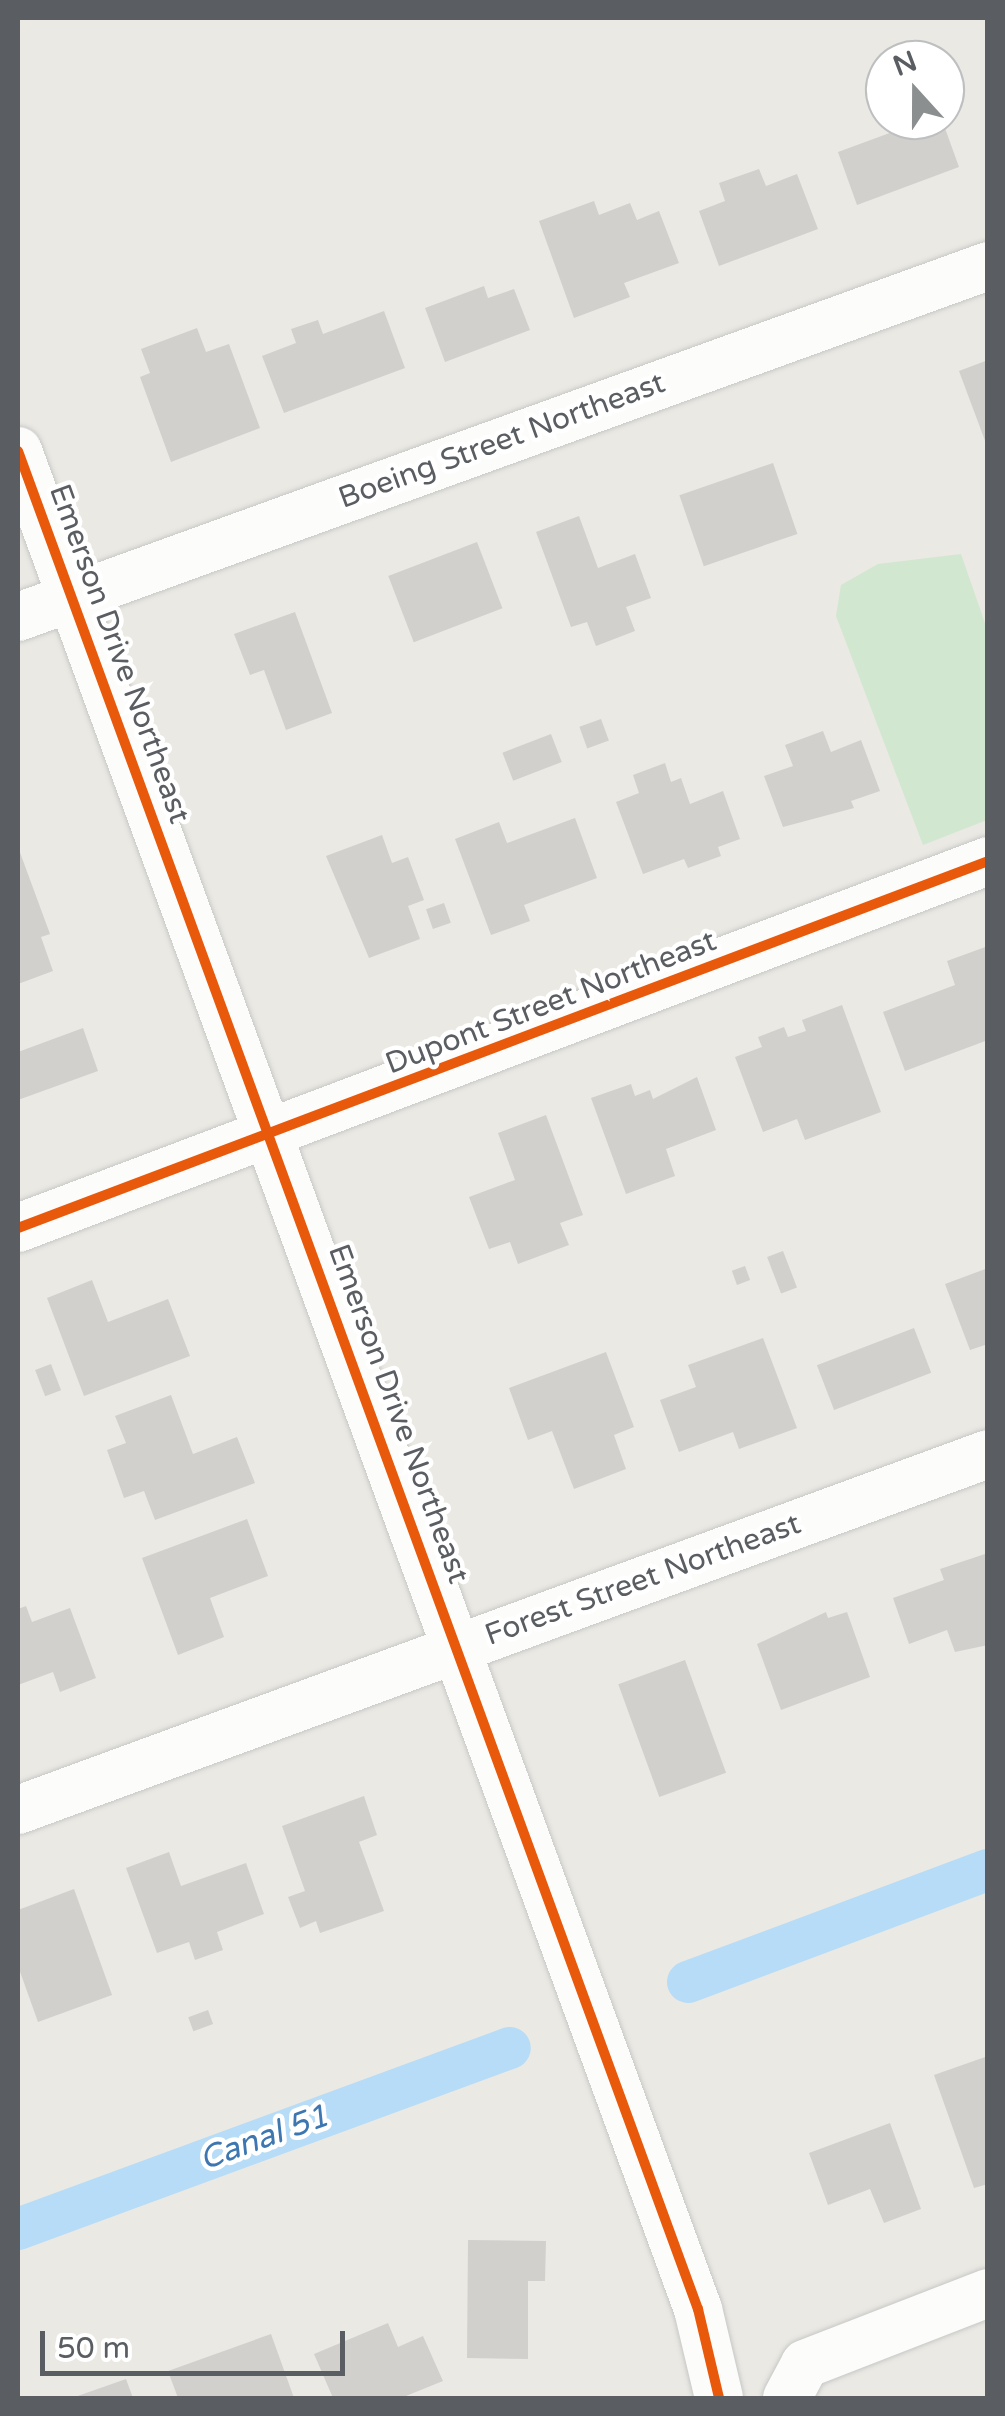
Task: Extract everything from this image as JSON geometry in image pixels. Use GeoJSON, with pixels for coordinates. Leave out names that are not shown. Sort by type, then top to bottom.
{"type":"FeatureCollection","features":[{"type":"Feature","properties":{"kind":"street","name":"Boeing Street Northeast"},"geometry":{"type":"LineString","coordinates":[[18,617],[988,266]]}},
{"type":"Feature","properties":{"kind":"street","name":"Emerson Drive Northeast"},"geometry":{"type":"LineString","coordinates":[[18,450],[698,2310],[705,2394]]}},
{"type":"Feature","properties":{"kind":"street","name":"Dupont Street Northeast"},"geometry":{"type":"LineString","coordinates":[[18,1228],[270,1137],[988,861]]}},
{"type":"Feature","properties":{"kind":"street","name":"Forest Street Northeast"},"geometry":{"type":"LineString","coordinates":[[18,1810],[988,1454]]}},
{"type":"Feature","properties":{"kind":"street"},"geometry":{"type":"LineString","coordinates":[[788,2398],[805,2364],[988,2293]]}},
{"type":"Feature","properties":{"kind":"green space"},"geometry":{"type":"Polygon","coordinates":[[[961,554],[987,629],[987,820],[923,845],[836,616],[841,585],[878,564],[961,554]]]}},
{"type":"Feature","properties":{"kind":"building"},"geometry":{"type":"Polygon","coordinates":[[[871,140],[949,140],[959,167],[857,205],[838,152],[871,140]]]}},
{"type":"Feature","properties":{"kind":"building"},"geometry":{"type":"Polygon","coordinates":[[[759,169],[766,186],[797,174],[818,229],[719,266],[699,211],[725,201],[719,183],[759,169]]]}},
{"type":"Feature","properties":{"kind":"building"},"geometry":{"type":"Polygon","coordinates":[[[594,201],[599,215],[630,203],[637,220],[659,211],[679,263],[624,283],[630,297],[574,318],[539,221],[594,201]]]}},
{"type":"Feature","properties":{"kind":"building"},"geometry":{"type":"Polygon","coordinates":[[[484,286],[488,298],[514,289],[530,330],[445,362],[425,308],[484,286]]]}},
{"type":"Feature","properties":{"kind":"building"},"geometry":{"type":"Polygon","coordinates":[[[384,311],[405,368],[284,413],[262,356],[296,343],[291,329],[318,320],[323,334],[384,311]]]}},
{"type":"Feature","properties":{"kind":"building"},"geometry":{"type":"Polygon","coordinates":[[[197,328],[206,352],[229,344],[260,428],[171,462],[140,377],[150,373],[141,349],[197,328]]]}},
{"type":"Feature","properties":{"kind":"building"},"geometry":{"type":"Polygon","coordinates":[[[988,360],[988,446],[987,446],[959,371],[988,360]]]}},
{"type":"Feature","properties":{"kind":"building"},"geometry":{"type":"Polygon","coordinates":[[[773,463],[797,534],[704,566],[679,495],[773,463]]]}},
{"type":"Feature","properties":{"kind":"building"},"geometry":{"type":"Polygon","coordinates":[[[579,516],[598,568],[635,554],[651,598],[626,607],[635,631],[596,646],[587,622],[571,627],[536,532],[579,516]]]}},
{"type":"Feature","properties":{"kind":"building"},"geometry":{"type":"Polygon","coordinates":[[[477,542],[502,608],[414,642],[388,576],[477,542]]]}},
{"type":"Feature","properties":{"kind":"building"},"geometry":{"type":"Polygon","coordinates":[[[295,612],[332,713],[286,730],[264,670],[250,675],[234,634],[295,612]]]}},
{"type":"Feature","properties":{"kind":"building"},"geometry":{"type":"Polygon","coordinates":[[[601,719],[609,741],[587,748],[579,727],[601,719]]]}},
{"type":"Feature","properties":{"kind":"building"},"geometry":{"type":"Polygon","coordinates":[[[823,731],[831,752],[861,740],[880,791],[851,801],[854,808],[783,827],[764,776],[793,766],[785,745],[823,731]]]}},
{"type":"Feature","properties":{"kind":"building"},"geometry":{"type":"Polygon","coordinates":[[[551,734],[562,762],[513,781],[502,753],[551,734]]]}},
{"type":"Feature","properties":{"kind":"building"},"geometry":{"type":"Polygon","coordinates":[[[665,763],[671,782],[681,778],[690,804],[723,791],[740,839],[718,847],[721,856],[688,868],[684,859],[643,874],[616,802],[639,793],[633,775],[665,763]]]}},
{"type":"Feature","properties":{"kind":"building"},"geometry":{"type":"Polygon","coordinates":[[[575,818],[597,878],[524,905],[530,921],[491,935],[455,839],[499,822],[507,843],[575,818]]]}},
{"type":"Feature","properties":{"kind":"building"},"geometry":{"type":"Polygon","coordinates":[[[382,835],[392,863],[408,857],[424,900],[408,906],[420,939],[369,958],[326,856],[382,835]]]}},
{"type":"Feature","properties":{"kind":"building"},"geometry":{"type":"Polygon","coordinates":[[[18,847],[50,934],[41,937],[53,971],[18,984],[18,847]]]}},
{"type":"Feature","properties":{"kind":"building"},"geometry":{"type":"Polygon","coordinates":[[[444,903],[451,923],[433,929],[426,909],[444,903]]]}},
{"type":"Feature","properties":{"kind":"building"},"geometry":{"type":"Polygon","coordinates":[[[988,946],[988,1040],[905,1071],[883,1012],[955,985],[947,961],[988,946]]]}},
{"type":"Feature","properties":{"kind":"building"},"geometry":{"type":"Polygon","coordinates":[[[842,1005],[881,1112],[805,1140],[797,1119],[763,1132],[735,1057],[762,1047],[758,1037],[784,1027],[788,1037],[806,1031],[802,1020],[842,1005]]]}},
{"type":"Feature","properties":{"kind":"building"},"geometry":{"type":"Polygon","coordinates":[[[83,1028],[98,1071],[18,1100],[18,1052],[83,1028]]]}},
{"type":"Feature","properties":{"kind":"building"},"geometry":{"type":"Polygon","coordinates":[[[697,1077],[716,1130],[666,1149],[675,1176],[626,1194],[591,1098],[631,1084],[635,1096],[650,1090],[653,1099],[697,1077]]]}},
{"type":"Feature","properties":{"kind":"building"},"geometry":{"type":"Polygon","coordinates":[[[546,1115],[583,1215],[560,1223],[569,1245],[518,1264],[510,1242],[489,1249],[469,1197],[515,1180],[498,1133],[546,1115]]]}},
{"type":"Feature","properties":{"kind":"building"},"geometry":{"type":"Polygon","coordinates":[[[783,1251],[797,1287],[781,1294],[767,1257],[783,1251]]]}},
{"type":"Feature","properties":{"kind":"building"},"geometry":{"type":"Polygon","coordinates":[[[745,1266],[750,1280],[737,1285],[732,1271],[745,1266]]]}},
{"type":"Feature","properties":{"kind":"building"},"geometry":{"type":"Polygon","coordinates":[[[988,1268],[988,1344],[970,1350],[945,1284],[988,1268]]]}},
{"type":"Feature","properties":{"kind":"building"},"geometry":{"type":"Polygon","coordinates":[[[92,1280],[108,1322],[168,1299],[190,1356],[84,1396],[47,1298],[92,1280]]]}},
{"type":"Feature","properties":{"kind":"building"},"geometry":{"type":"Polygon","coordinates":[[[914,1328],[931,1373],[834,1410],[817,1365],[914,1328]]]}},
{"type":"Feature","properties":{"kind":"building"},"geometry":{"type":"Polygon","coordinates":[[[763,1338],[797,1428],[739,1449],[733,1432],[679,1452],[660,1400],[696,1387],[688,1365],[763,1338]]]}},
{"type":"Feature","properties":{"kind":"building"},"geometry":{"type":"Polygon","coordinates":[[[606,1352],[634,1427],[614,1435],[626,1469],[574,1489],[552,1431],[528,1440],[509,1388],[606,1352]]]}},
{"type":"Feature","properties":{"kind":"building"},"geometry":{"type":"Polygon","coordinates":[[[51,1364],[61,1390],[45,1396],[35,1370],[51,1364]]]}},
{"type":"Feature","properties":{"kind":"building"},"geometry":{"type":"Polygon","coordinates":[[[171,1395],[193,1454],[237,1437],[255,1483],[155,1520],[144,1491],[124,1498],[107,1450],[126,1443],[115,1416],[171,1395]]]}},
{"type":"Feature","properties":{"kind":"building"},"geometry":{"type":"Polygon","coordinates":[[[247,1519],[268,1576],[210,1598],[224,1637],[178,1655],[142,1558],[247,1519]]]}},
{"type":"Feature","properties":{"kind":"building"},"geometry":{"type":"Polygon","coordinates":[[[988,1553],[988,1645],[955,1652],[947,1630],[909,1644],[893,1598],[944,1580],[940,1569],[988,1553]]]}},
{"type":"Feature","properties":{"kind":"building"},"geometry":{"type":"Polygon","coordinates":[[[26,1606],[32,1622],[70,1608],[96,1678],[60,1692],[53,1672],[18,1685],[18,1609],[26,1606]]]}},
{"type":"Feature","properties":{"kind":"building"},"geometry":{"type":"Polygon","coordinates":[[[826,1612],[828,1618],[847,1612],[870,1677],[781,1710],[757,1644],[826,1612]]]}},
{"type":"Feature","properties":{"kind":"building"},"geometry":{"type":"Polygon","coordinates":[[[685,1660],[726,1773],[659,1797],[618,1684],[685,1660]]]}},
{"type":"Feature","properties":{"kind":"building"},"geometry":{"type":"Polygon","coordinates":[[[364,1796],[377,1835],[359,1842],[384,1911],[320,1933],[316,1921],[300,1928],[288,1897],[305,1891],[282,1826],[364,1796]]]}},
{"type":"Feature","properties":{"kind":"building"},"geometry":{"type":"Polygon","coordinates":[[[169,1852],[181,1886],[246,1863],[264,1914],[217,1932],[223,1950],[195,1960],[189,1942],[157,1953],[126,1868],[169,1852]]]}},
{"type":"Feature","properties":{"kind":"building"},"geometry":{"type":"Polygon","coordinates":[[[74,1889],[112,1995],[38,2022],[18,1966],[18,1910],[74,1889]]]}},
{"type":"Feature","properties":{"kind":"building"},"geometry":{"type":"Polygon","coordinates":[[[208,2010],[213,2024],[193,2031],[188,2017],[208,2010]]]}},
{"type":"Feature","properties":{"kind":"building"},"geometry":{"type":"Polygon","coordinates":[[[988,2056],[988,2184],[974,2188],[934,2075],[988,2056]]]}},
{"type":"Feature","properties":{"kind":"building"},"geometry":{"type":"Polygon","coordinates":[[[890,2123],[921,2209],[884,2223],[870,2189],[828,2205],[809,2153],[890,2123]]]}},
{"type":"Feature","properties":{"kind":"building"},"geometry":{"type":"Polygon","coordinates":[[[468,2240],[546,2241],[545,2281],[528,2281],[528,2359],[467,2358],[468,2240]]]}},
{"type":"Feature","properties":{"kind":"building"},"geometry":{"type":"Polygon","coordinates":[[[388,2323],[398,2347],[423,2336],[443,2381],[401,2398],[333,2398],[314,2354],[388,2323]]]}},
{"type":"Feature","properties":{"kind":"building"},"geometry":{"type":"Polygon","coordinates":[[[271,2334],[294,2398],[178,2398],[168,2371],[271,2334]]]}},
{"type":"Feature","properties":{"kind":"building"},"geometry":{"type":"Polygon","coordinates":[[[126,2379],[133,2398],[72,2398],[126,2379]]]}},
{"type":"Feature","properties":{"kind":"waterway","name":"Canal 51"},"geometry":{"type":"LineString","coordinates":[[688,1982],[988,1870]]}},
{"type":"Feature","properties":{"kind":"waterway","name":"Canal 51"},"geometry":{"type":"LineString","coordinates":[[18,2229],[510,2048]]}},
{"type":"Feature","properties":{"kind":"cycle path"},"geometry":{"type":"LineString","coordinates":[[18,451],[698,2309],[719,2398]]}},
{"type":"Feature","properties":{"kind":"cycle path"},"geometry":{"type":"LineString","coordinates":[[18,1228],[988,861]]}}]}
